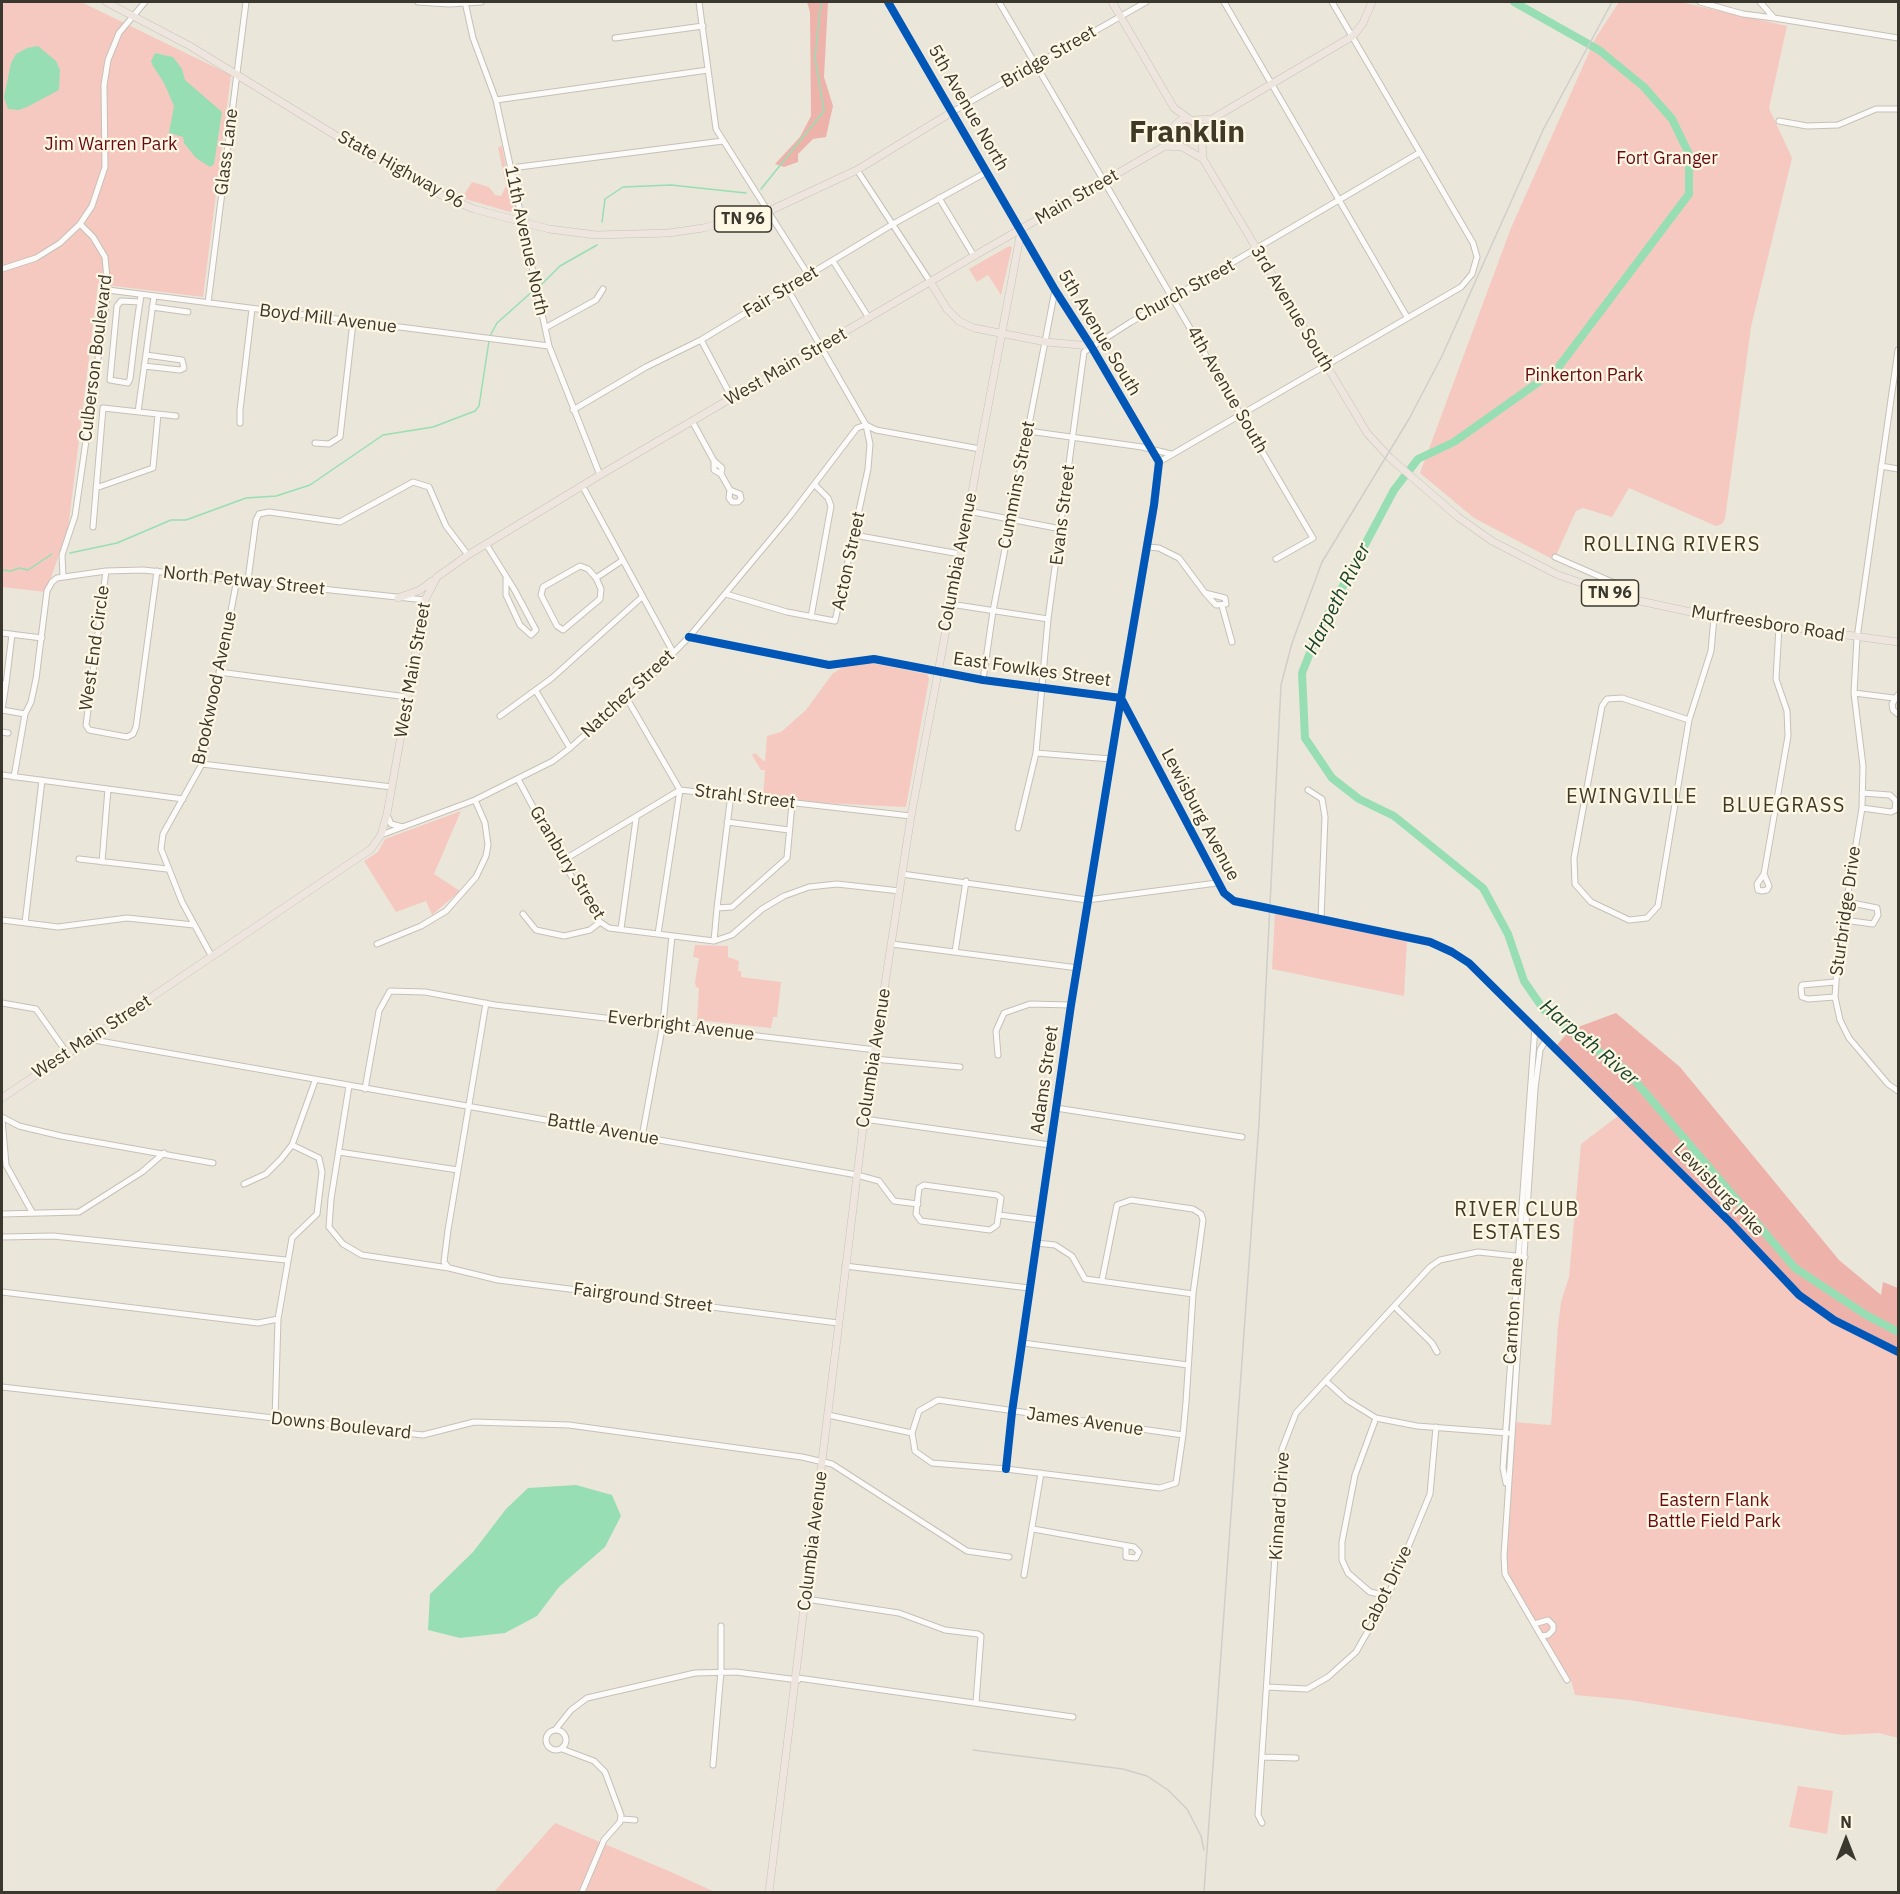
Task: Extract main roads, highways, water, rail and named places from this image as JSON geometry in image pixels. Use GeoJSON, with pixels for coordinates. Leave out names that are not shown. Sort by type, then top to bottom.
{"type":"FeatureCollection","features":[{"type":"Feature","properties":{"kind":"main road","name":"State Highway 96"},"geometry":{"type":"LineString","coordinates":[[106,2],[237,74],[413,181],[455,202],[523,224],[596,234],[669,233],[703,228],[769,211],[857,170],[952,112]]}},
{"type":"Feature","properties":{"kind":"main road","name":"5th Avenue North"},"geometry":{"type":"LineString","coordinates":[[888,2],[1021,231]]}},
{"type":"Feature","properties":{"kind":"main road"},"geometry":{"type":"LineString","coordinates":[[1112,2],[1174,108],[1192,119],[1203,132]]}},
{"type":"Feature","properties":{"kind":"main road"},"geometry":{"type":"LineString","coordinates":[[1212,119],[1192,119],[1174,129],[1165,146],[1194,147],[1201,140],[1203,132],[1212,119],[1353,36],[1363,23],[1372,2]]}},
{"type":"Feature","properties":{"kind":"main road"},"geometry":{"type":"LineString","coordinates":[[1174,108],[1174,141],[1203,159]]}},
{"type":"Feature","properties":{"kind":"main road","name":"3rd Avenue South"},"geometry":{"type":"LineString","coordinates":[[1201,140],[1203,159],[1325,365],[1367,433],[1389,456]]}},
{"type":"Feature","properties":{"kind":"main road","name":"Main Street"},"geometry":{"type":"LineString","coordinates":[[1021,231],[1165,146]]}},
{"type":"Feature","properties":{"kind":"main road","name":"West Main Street"},"geometry":{"type":"LineString","coordinates":[[2,1098],[371,849],[381,836],[387,814],[425,600],[437,578],[468,555],[692,421],[974,256],[1021,231]]}},
{"type":"Feature","properties":{"kind":"main road","name":"5th Avenue South"},"geometry":{"type":"LineString","coordinates":[[1021,231],[1159,462],[1160,472],[1121,698]]}},
{"type":"Feature","properties":{"kind":"main road","name":"Columbia Avenue"},"geometry":{"type":"LineString","coordinates":[[770,1893],[798,1679],[838,1323],[864,1119],[911,816],[1021,231]]}},
{"type":"Feature","properties":{"kind":"main road"},"geometry":{"type":"LineString","coordinates":[[931,283],[959,321],[1002,335],[1091,346]]}},
{"type":"Feature","properties":{"kind":"main road","name":"Murfreesboro Road"},"geometry":{"type":"LineString","coordinates":[[1389,456],[1458,517],[1522,557],[1588,587],[1639,601],[1714,617],[1899,642]]}},
{"type":"Feature","properties":{"kind":"main road"},"geometry":{"type":"LineString","coordinates":[[398,598],[420,590],[437,578]]}},
{"type":"Feature","properties":{"kind":"main road","name":"Lewisburg Avenue"},"geometry":{"type":"LineString","coordinates":[[1121,698],[1217,883],[1234,901],[1430,942],[1469,963],[1535,1027]]}},
{"type":"Feature","properties":{"kind":"main road","name":"Lewisburg Pike"},"geometry":{"type":"LineString","coordinates":[[1535,1027],[1723,1214],[1799,1295],[1834,1320],[1899,1352]]}},
{"type":"Feature","properties":{"kind":"waterway"},"geometry":{"type":"LineString","coordinates":[[761,189],[824,111],[815,58],[821,2]]}},
{"type":"Feature","properties":{"kind":"waterway","name":"Harpeth River"},"geometry":{"type":"LineString","coordinates":[[1514,2],[1599,50],[1644,87],[1672,119],[1689,154],[1689,194],[1557,369],[1454,442],[1418,459],[1394,490],[1317,635],[1302,673],[1305,738],[1332,778],[1359,799],[1394,816],[1483,888],[1508,934],[1524,981],[1544,1010],[1584,1042],[1625,1069],[1795,1268],[1866,1315],[1898,1332]]}},
{"type":"Feature","properties":{"kind":"waterway"},"geometry":{"type":"LineString","coordinates":[[602,222],[605,199],[623,187],[671,185],[746,193]]}},
{"type":"Feature","properties":{"kind":"waterway"},"geometry":{"type":"LineString","coordinates":[[538,288],[560,266],[597,245]]}},
{"type":"Feature","properties":{"kind":"waterway"},"geometry":{"type":"LineString","coordinates":[[490,336],[497,323],[534,290]]}},
{"type":"Feature","properties":{"kind":"waterway"},"geometry":{"type":"LineString","coordinates":[[70,553],[117,543],[171,520],[186,520],[246,498],[276,496],[310,485],[383,435],[433,427],[475,411],[479,406],[489,341]]}},
{"type":"Feature","properties":{"kind":"waterway"},"geometry":{"type":"LineString","coordinates":[[2,570],[11,571],[19,568],[28,570],[52,554]]}},
{"type":"Feature","properties":{"kind":"railway"},"geometry":{"type":"LineString","coordinates":[[1204,1892],[1259,1123],[1281,685],[1292,643],[1322,562],[1409,419],[1442,356],[1544,128],[1612,2]]}},
{"type":"Feature","properties":{"kind":"railway"},"geometry":{"type":"LineString","coordinates":[[973,1750],[1123,1769],[1147,1776],[1168,1790],[1187,1809],[1201,1836],[1204,1850]]}},
{"type":"Feature","properties":{"kind":"district","name":"Franklin"},"geometry":{"type":"Point","coordinates":[1187,133]}},
{"type":"Feature","properties":{"kind":"district","name":"ROLLING RIVERS"},"geometry":{"type":"Point","coordinates":[1672,545]}},
{"type":"Feature","properties":{"kind":"district","name":"EWINGVILLE"},"geometry":{"type":"Point","coordinates":[1632,797]}},
{"type":"Feature","properties":{"kind":"district","name":"BLUEGRASS"},"geometry":{"type":"Point","coordinates":[1784,806]}},
{"type":"Feature","properties":{"kind":"district","name":"RIVER CLUB ESTATES"},"geometry":{"type":"Point","coordinates":[1517,1222]}},
{"type":"Feature","properties":{"kind":"park label","name":"Jim Warren Park"},"geometry":{"type":"Point","coordinates":[111,145]}},
{"type":"Feature","properties":{"kind":"park label","name":"Fort Granger"},"geometry":{"type":"Point","coordinates":[1667,159]}},
{"type":"Feature","properties":{"kind":"park label","name":"Pinkerton Park"},"geometry":{"type":"Point","coordinates":[1584,376]}},
{"type":"Feature","properties":{"kind":"park label","name":"Eastern Flank Battle Field Park"},"geometry":{"type":"Point","coordinates":[1714,1511]}}]}
